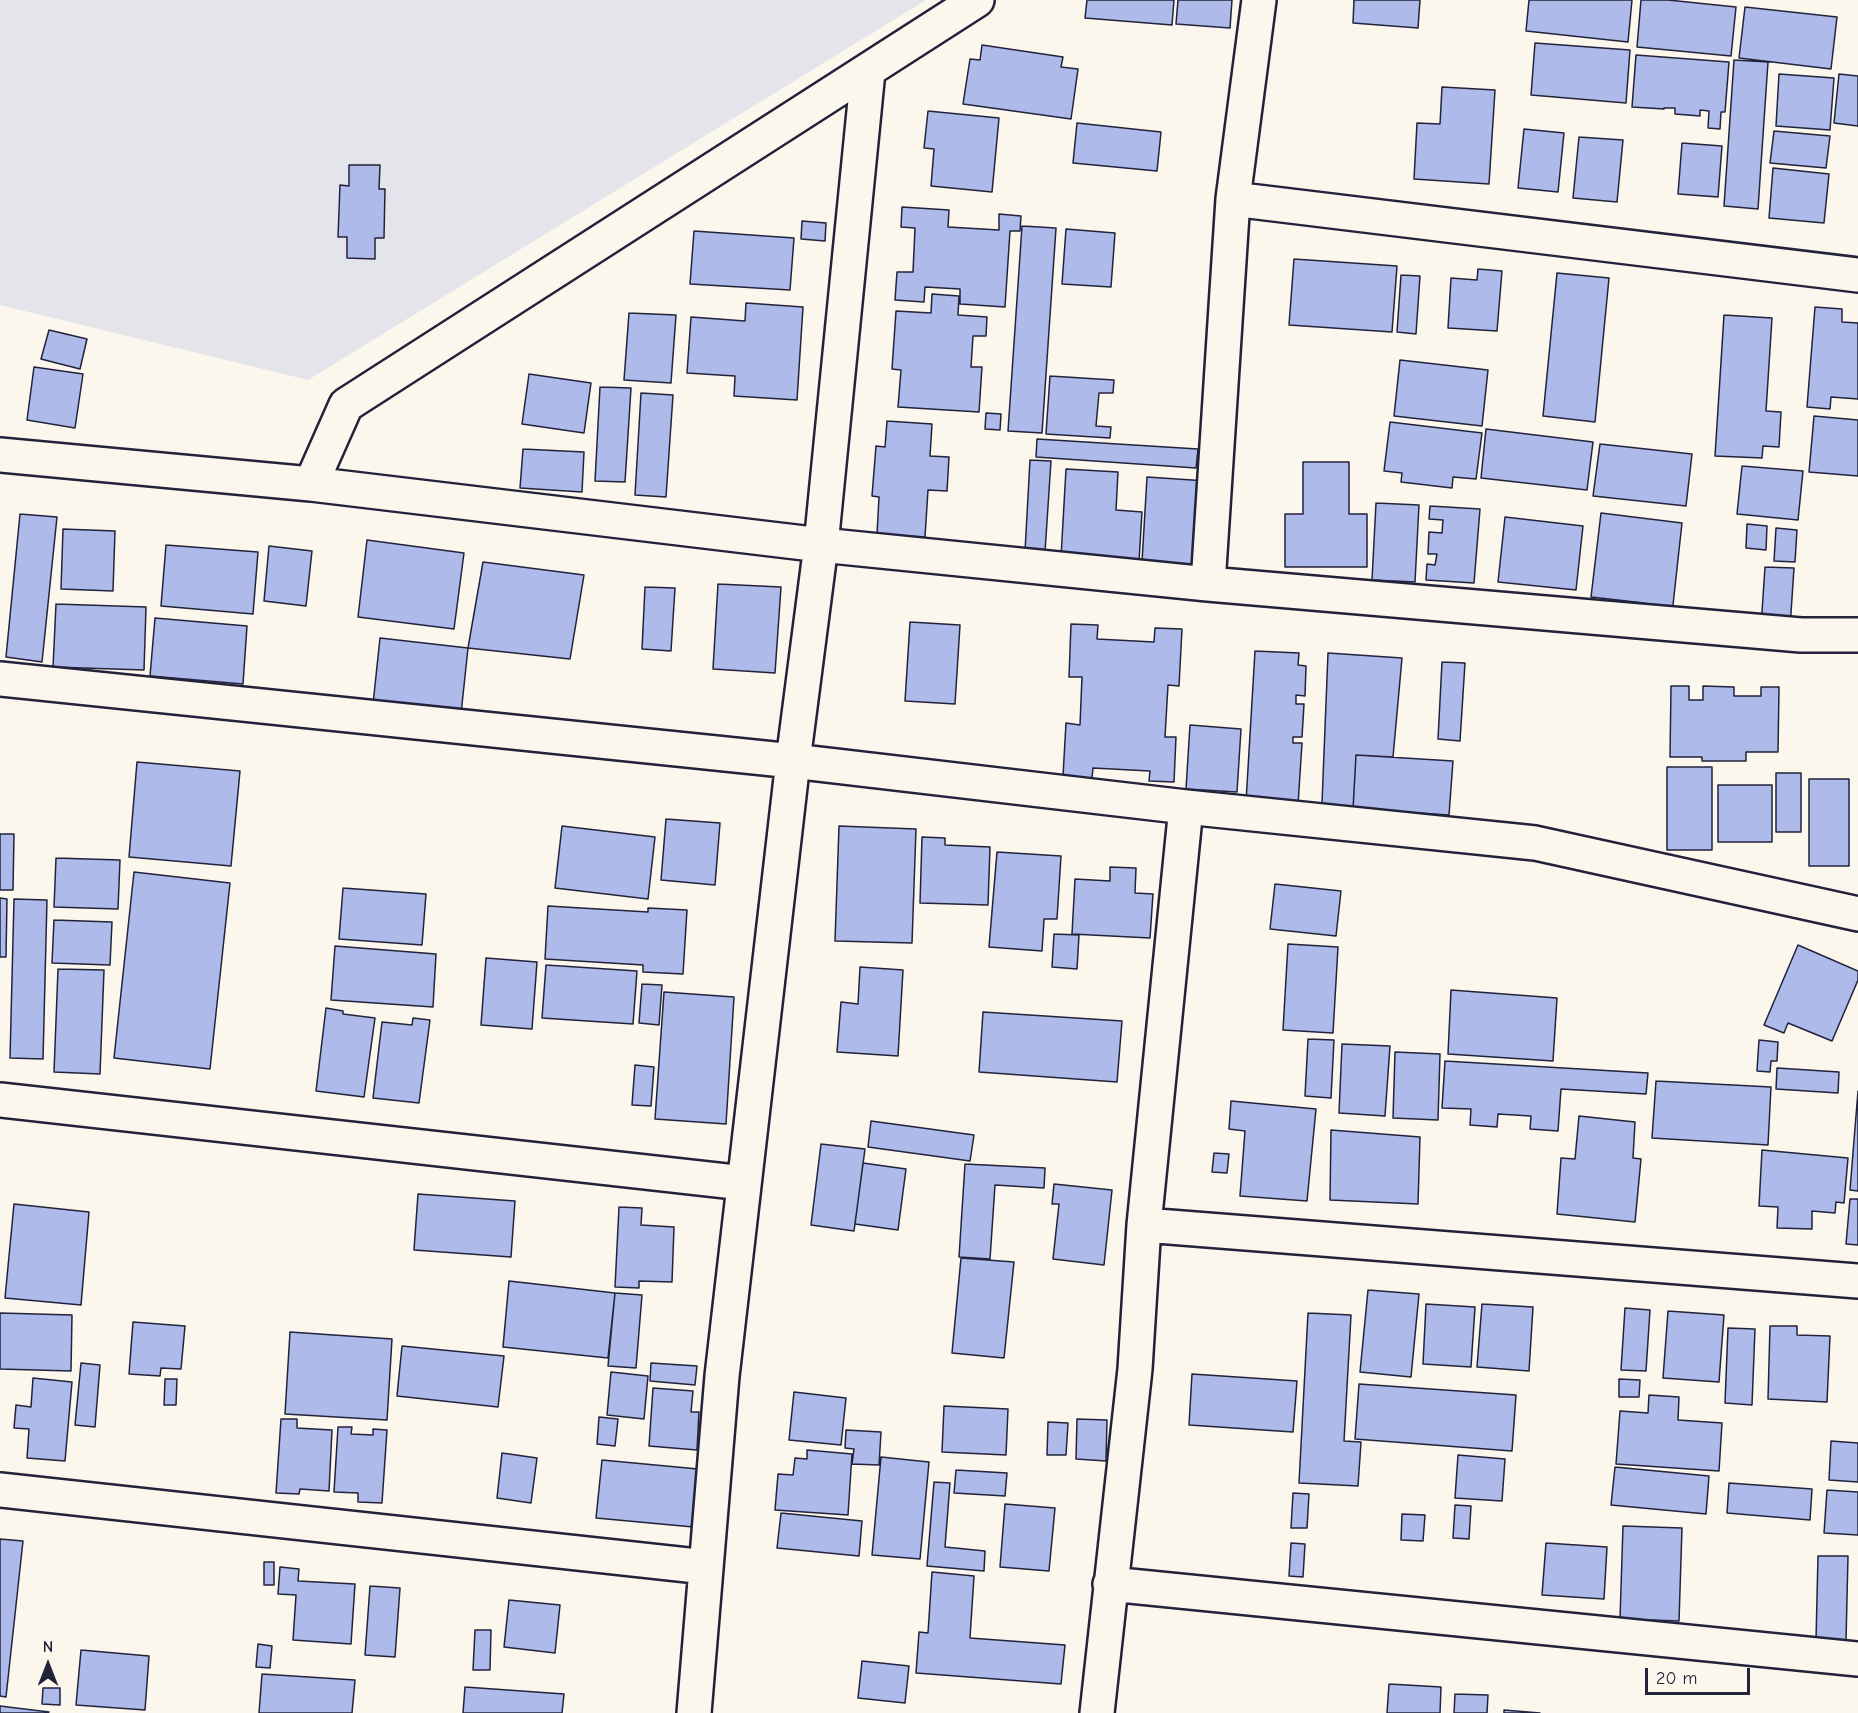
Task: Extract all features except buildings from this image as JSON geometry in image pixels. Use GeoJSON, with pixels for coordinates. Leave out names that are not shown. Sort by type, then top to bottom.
{"type":"FeatureCollection","features":[{"type":"Feature","properties":{"kind":"street"},"geometry":{"type":"LineString","coordinates":[[311,484],[346,405],[977,0]]}},
{"type":"Feature","properties":{"kind":"street"},"geometry":{"type":"LineString","coordinates":[[1208,584],[1233,199],[1259,0]]}},
{"type":"Feature","properties":{"kind":"street"},"geometry":{"type":"LineString","coordinates":[[694,1713],[722,1376],[793,761],[821,545],[868,71]]}},
{"type":"Feature","properties":{"kind":"street"},"geometry":{"type":"LineString","coordinates":[[1233,199],[1858,275]]}},
{"type":"Feature","properties":{"kind":"street"},"geometry":{"type":"LineString","coordinates":[[0,455],[311,484],[821,545],[1208,584],[1801,635],[1858,635]]}},
{"type":"Feature","properties":{"kind":"street"},"geometry":{"type":"LineString","coordinates":[[0,679],[793,761],[1186,807],[1535,843],[1858,914]]}},
{"type":"Feature","properties":{"kind":"street"},"geometry":{"type":"LineString","coordinates":[[1097,1713],[1135,1369],[1144,1225],[1186,807]]}},
{"type":"Feature","properties":{"kind":"street"},"geometry":{"type":"LineString","coordinates":[[0,1100],[744,1183]]}},
{"type":"Feature","properties":{"kind":"street"},"geometry":{"type":"LineString","coordinates":[[1144,1225],[1858,1281]]}},
{"type":"Feature","properties":{"kind":"street"},"geometry":{"type":"LineString","coordinates":[[0,1490],[706,1568]]}},
{"type":"Feature","properties":{"kind":"street"},"geometry":{"type":"LineString","coordinates":[[1110,1584],[1858,1659]]}},
{"type":"Feature","properties":{"kind":"shaded area"},"geometry":{"type":"Polygon","coordinates":[[[0,0],[926,0],[308,380],[0,305],[0,0]]]}}]}
